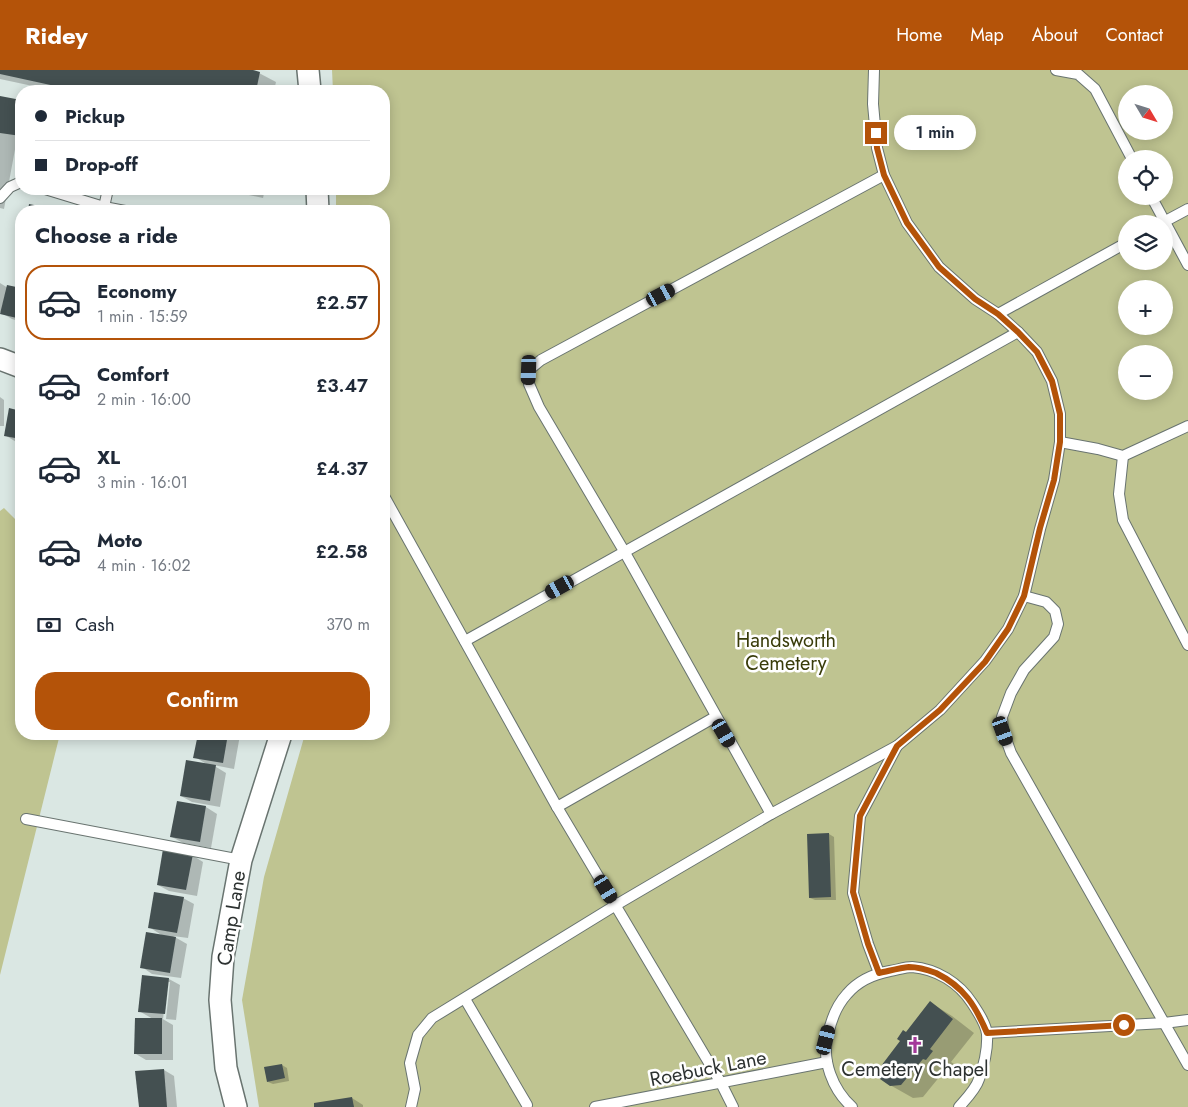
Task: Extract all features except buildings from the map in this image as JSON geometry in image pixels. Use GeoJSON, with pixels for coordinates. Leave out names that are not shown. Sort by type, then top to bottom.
{"type":"FeatureCollection","features":[{"type":"Feature","properties":{"kind":"street"},"geometry":{"type":"LineString","coordinates":[[308,70],[309,85]]}},
{"type":"Feature","properties":{"kind":"street"},"geometry":{"type":"LineString","coordinates":[[0,360],[15,365]]}},
{"type":"Feature","properties":{"kind":"street","name":"Camp Lane"},"geometry":{"type":"LineString","coordinates":[[236,1107],[226,1068],[220,1000],[223,957],[241,860],[279,740]]}},
{"type":"Feature","properties":{"kind":"lane"},"geometry":{"type":"LineString","coordinates":[[411,1107],[415,1089],[410,1063],[418,1035],[432,1018],[616,905],[771,814],[897,746],[940,710],[985,662],[1008,629],[1024,596],[1040,528],[1054,480],[1060,442],[1060,414],[1052,381],[1037,352],[998,314],[975,299],[939,267],[907,223],[884,175],[876,139],[873,104],[874,70]]}},
{"type":"Feature","properties":{"kind":"lane"},"geometry":{"type":"LineString","coordinates":[[1056,70],[1078,74],[1096,89],[1127,150]]}},
{"type":"Feature","properties":{"kind":"lane"},"geometry":{"type":"LineString","coordinates":[[771,814],[715,717],[624,551],[539,406],[529,384],[529,370],[541,360],[884,175]]}},
{"type":"Feature","properties":{"kind":"lane"},"geometry":{"type":"LineString","coordinates":[[0,198],[15,185]]}},
{"type":"Feature","properties":{"kind":"lane"},"geometry":{"type":"LineString","coordinates":[[68,195],[96,205]]}},
{"type":"Feature","properties":{"kind":"lane"},"geometry":{"type":"LineString","coordinates":[[1173,217],[1188,209]]}},
{"type":"Feature","properties":{"kind":"lane"},"geometry":{"type":"LineString","coordinates":[[1173,241],[1188,265]]}},
{"type":"Feature","properties":{"kind":"lane"},"geometry":{"type":"LineString","coordinates":[[998,314],[1118,247]]}},
{"type":"Feature","properties":{"kind":"lane"},"geometry":{"type":"LineString","coordinates":[[465,641],[1018,332]]}},
{"type":"Feature","properties":{"kind":"lane"},"geometry":{"type":"LineString","coordinates":[[1060,442],[1123,456],[1188,426]]}},
{"type":"Feature","properties":{"kind":"lane"},"geometry":{"type":"LineString","coordinates":[[1123,456],[1120,494],[1123,520],[1188,645]]}},
{"type":"Feature","properties":{"kind":"lane"},"geometry":{"type":"LineString","coordinates":[[390,507],[557,807],[721,1083],[733,1107]]}},
{"type":"Feature","properties":{"kind":"lane"},"geometry":{"type":"LineString","coordinates":[[1024,596],[1046,602],[1055,611],[1058,624],[1054,637],[1024,670],[1011,693],[1002,716],[1003,731],[1011,753],[1188,1065]]}},
{"type":"Feature","properties":{"kind":"lane"},"geometry":{"type":"LineString","coordinates":[[557,807],[715,717]]}},
{"type":"Feature","properties":{"kind":"lane"},"geometry":{"type":"LineString","coordinates":[[879,973],[868,944],[853,892],[860,816],[897,746]]}},
{"type":"Feature","properties":{"kind":"lane"},"geometry":{"type":"LineString","coordinates":[[26,819],[241,860]]}},
{"type":"Feature","properties":{"kind":"lane"},"geometry":{"type":"LineString","coordinates":[[852,1107],[833,1082],[827,1062],[826,1040],[832,1016],[847,993],[866,978],[879,973],[911,967],[931,971],[950,980],[966,994],[979,1014],[987,1033],[986,1055],[979,1081],[959,1107]]}},
{"type":"Feature","properties":{"kind":"lane"},"geometry":{"type":"LineString","coordinates":[[465,999],[527,1105]]}},
{"type":"Feature","properties":{"kind":"lane"},"geometry":{"type":"LineString","coordinates":[[987,1033],[1188,1020]]}},
{"type":"Feature","properties":{"kind":"lane","name":"Roebuck Lane"},"geometry":{"type":"LineString","coordinates":[[595,1107],[827,1062]]}},
{"type":"Feature","properties":{"kind":"green space","name":"Handsworth Cemetery"},"geometry":{"type":"Polygon","coordinates":[[[332,70],[1188,70],[1188,1107],[259,1107],[242,1000],[264,877],[303,740],[390,740],[390,205],[336,205],[336,195],[390,195],[390,85],[333,85],[332,70]]]}},
{"type":"Feature","properties":{"kind":"green space"},"geometry":{"type":"Polygon","coordinates":[[[4,508],[15,519],[15,740],[59,740],[0,975],[0,511],[4,508]]]}},
{"type":"Feature","properties":{"kind":"place","name":"Cemetery Chapel"},"geometry":{"type":"Point","coordinates":[915,1045]}},
{"type":"Feature","properties":{"kind":"route"},"geometry":{"type":"LineString","coordinates":[[876,133],[877,148],[884,175],[907,223],[939,267],[975,299],[998,314],[1037,352],[1052,381],[1060,414],[1060,442],[1054,480],[1040,528],[1024,596],[1008,629],[985,662],[940,710],[897,746],[860,816],[853,892],[868,944],[879,973],[911,967],[931,971],[950,980],[966,994],[979,1014],[987,1033],[1124,1025]]}}]}
